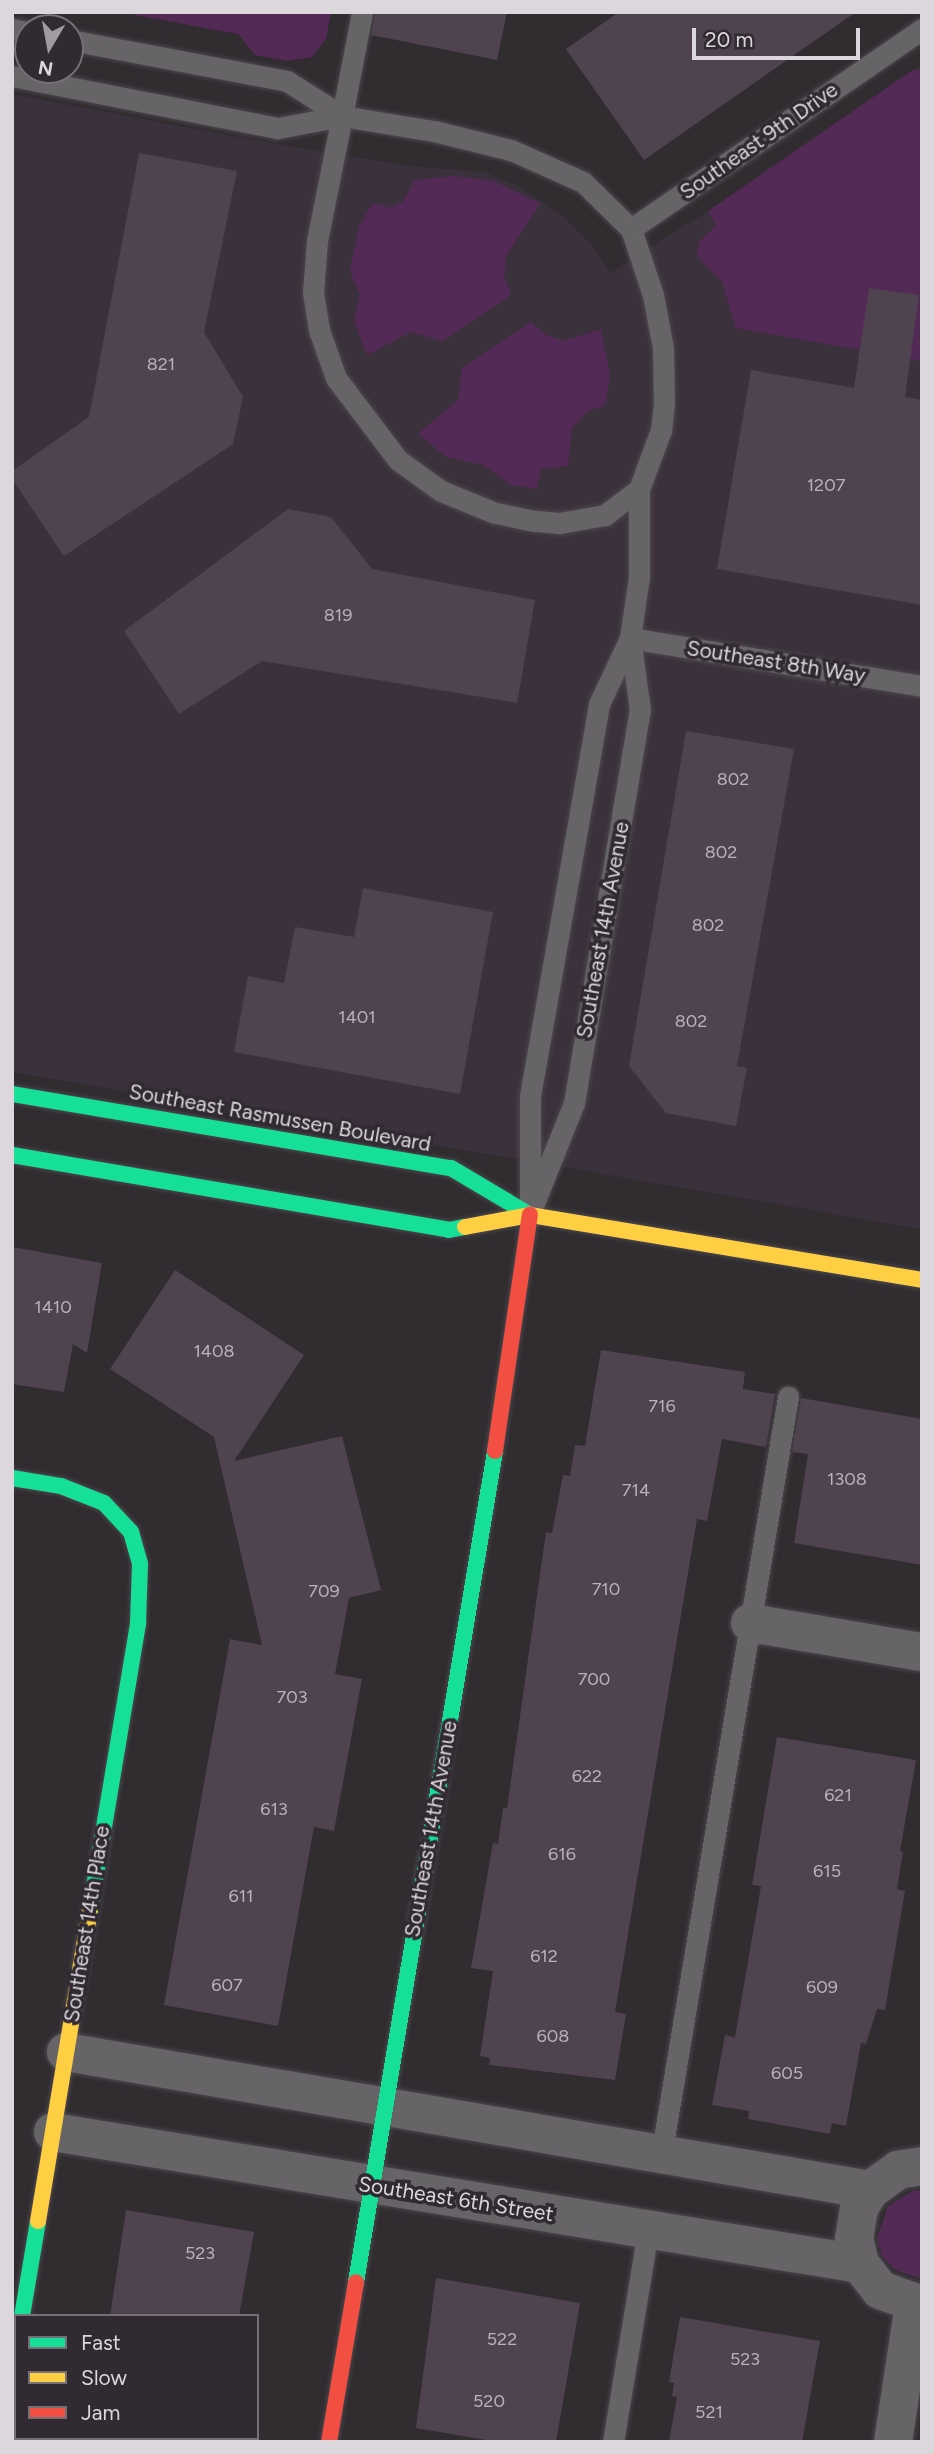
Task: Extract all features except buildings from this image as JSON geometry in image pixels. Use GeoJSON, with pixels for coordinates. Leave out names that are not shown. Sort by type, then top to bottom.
{"type":"FeatureCollection","features":[{"type":"Feature","properties":{"kind":"street","name":"Southeast Rasmussen Boulevard"},"geometry":{"type":"LineString","coordinates":[[12,1094],[451,1168],[530,1215]]}},
{"type":"Feature","properties":{"kind":"street","name":"Southeast Rasmussen Boulevard"},"geometry":{"type":"LineString","coordinates":[[12,1155],[449,1230],[530,1215],[922,1280]]}},
{"type":"Feature","properties":{"kind":"street","name":"Southeast 14th Avenue"},"geometry":{"type":"LineString","coordinates":[[329,2442],[520,1298],[530,1215]]}},
{"type":"Feature","properties":{"kind":"street","name":"Southeast 14th Place"},"geometry":{"type":"LineString","coordinates":[[12,1478],[61,1486],[104,1503],[131,1532],[140,1564],[138,1624],[22,2314]]}},
{"type":"Feature","properties":{"kind":"street"},"geometry":{"type":"LineString","coordinates":[[750,1623],[922,1652]]}},
{"type":"Feature","properties":{"kind":"street"},"geometry":{"type":"LineString","coordinates":[[66,2052],[870,2190]]}},
{"type":"Feature","properties":{"kind":"street","name":"Southeast 6th Street"},"geometry":{"type":"LineString","coordinates":[[52,2132],[860,2264]]}},
{"type":"Feature","properties":{"kind":"street"},"geometry":{"type":"LineString","coordinates":[[893,2442],[918,2304],[880,2290],[860,2264],[855,2224],[870,2190],[898,2170],[922,2166]]}},
{"type":"Feature","properties":{"kind":"lane"},"geometry":{"type":"LineString","coordinates":[[12,76],[278,128],[342,116],[434,131],[511,150],[583,183],[631,229],[653,295],[663,348],[661,430],[639,489],[605,515],[559,523],[495,513],[441,491],[412,472],[362,417],[329,362],[313,293],[317,241],[342,116],[362,12]]}},
{"type":"Feature","properties":{"kind":"lane","name":"Southeast 9th Drive"},"geometry":{"type":"LineString","coordinates":[[631,229],[922,29]]}},
{"type":"Feature","properties":{"kind":"lane"},"geometry":{"type":"LineString","coordinates":[[84,43],[287,81],[342,116]]}},
{"type":"Feature","properties":{"kind":"lane","name":"Southeast 14th Avenue"},"geometry":{"type":"LineString","coordinates":[[530,1215],[575,1103],[640,710],[630,638],[639,577],[639,489]]}},
{"type":"Feature","properties":{"kind":"lane","name":"Southeast 14th Avenue"},"geometry":{"type":"LineString","coordinates":[[530,1215],[530,1096],[599,704],[630,638]]}},
{"type":"Feature","properties":{"kind":"lane","name":"Southeast 8th Way"},"geometry":{"type":"LineString","coordinates":[[630,638],[922,686]]}},
{"type":"Feature","properties":{"kind":"lane"},"geometry":{"type":"LineString","coordinates":[[661,2156],[788,1397]]}},
{"type":"Feature","properties":{"kind":"lane"},"geometry":{"type":"LineString","coordinates":[[613,2442],[648,2231]]}},
{"type":"Feature","properties":{"kind":"shaded area"},"geometry":{"type":"Polygon","coordinates":[[[119,12],[331,12],[326,39],[312,57],[287,61],[255,55],[238,34],[119,12]]]}},
{"type":"Feature","properties":{"kind":"shaded area"},"geometry":{"type":"Polygon","coordinates":[[[922,64],[922,1229],[12,1072],[12,94],[275,144],[411,166],[484,172],[518,186],[561,214],[594,248],[610,273],[708,211],[922,64]]]}},
{"type":"Feature","properties":{"kind":"shaded area"},"geometry":{"type":"Polygon","coordinates":[[[922,69],[922,361],[736,328],[722,282],[697,256],[699,242],[716,226],[708,211],[911,71],[922,69]]]}},
{"type":"Feature","properties":{"kind":"shaded area"},"geometry":{"type":"Polygon","coordinates":[[[454,176],[493,181],[540,203],[506,257],[504,276],[511,295],[442,341],[411,332],[367,355],[354,321],[360,295],[350,271],[359,226],[373,203],[391,208],[403,201],[415,180],[454,176]]]}},
{"type":"Feature","properties":{"kind":"shaded area"},"geometry":{"type":"Polygon","coordinates":[[[531,322],[546,335],[564,341],[601,329],[610,376],[605,405],[588,411],[572,428],[568,466],[541,469],[537,489],[511,485],[483,465],[447,457],[418,434],[458,400],[462,368],[531,322]]]}},
{"type":"Feature","properties":{"kind":"shaded area"},"geometry":{"type":"Polygon","coordinates":[[[914,2190],[922,2191],[922,2279],[895,2270],[882,2256],[877,2238],[888,2206],[914,2190]]]}},
{"type":"Feature","properties":{"kind":"traffic: fast"},"geometry":{"type":"LineString","coordinates":[[12,1094],[451,1168],[530,1215]]}},
{"type":"Feature","properties":{"kind":"traffic: fast"},"geometry":{"type":"LineString","coordinates":[[12,1155],[449,1230],[465,1227]]}},
{"type":"Feature","properties":{"kind":"traffic: fast"},"geometry":{"type":"LineString","coordinates":[[356,2282],[495,1451]]}},
{"type":"Feature","properties":{"kind":"traffic: fast"},"geometry":{"type":"LineString","coordinates":[[12,1478],[61,1486],[104,1503],[131,1532],[140,1564],[138,1624],[90,1911]]}},
{"type":"Feature","properties":{"kind":"traffic: fast"},"geometry":{"type":"LineString","coordinates":[[22,2314],[38,2221]]}},
{"type":"Feature","properties":{"kind":"traffic: slow"},"geometry":{"type":"LineString","coordinates":[[465,1227],[530,1215],[922,1280]]}},
{"type":"Feature","properties":{"kind":"traffic: slow"},"geometry":{"type":"LineString","coordinates":[[38,2221],[90,1911]]}},
{"type":"Feature","properties":{"kind":"traffic: jam"},"geometry":{"type":"LineString","coordinates":[[495,1451],[530,1215]]}},
{"type":"Feature","properties":{"kind":"traffic: jam"},"geometry":{"type":"LineString","coordinates":[[329,2442],[356,2282]]}}]}
